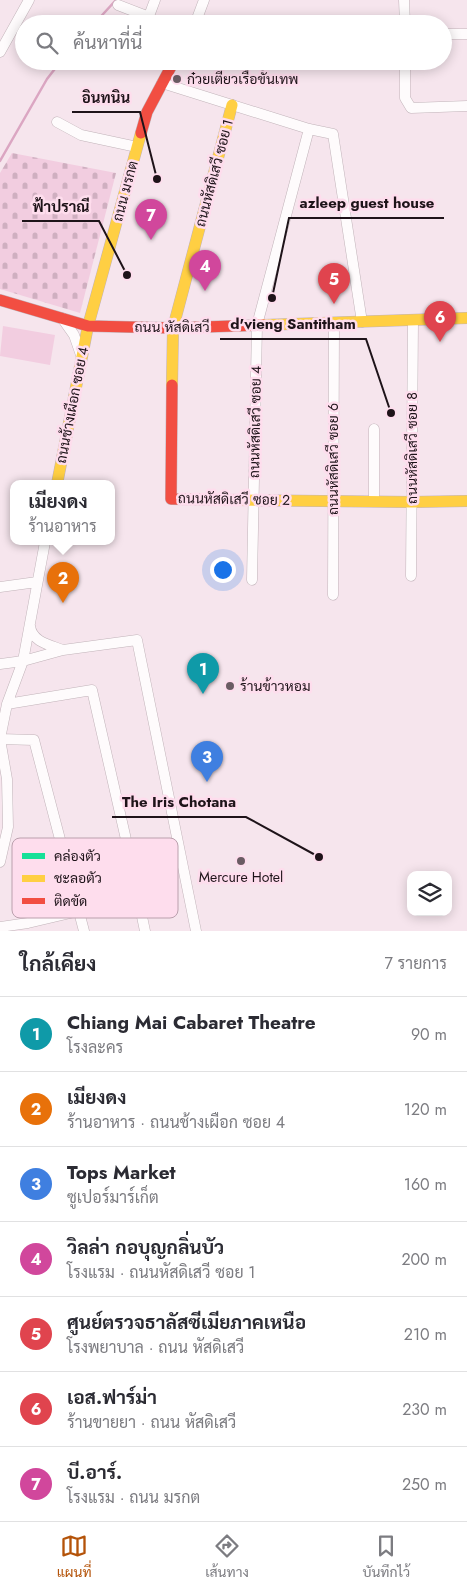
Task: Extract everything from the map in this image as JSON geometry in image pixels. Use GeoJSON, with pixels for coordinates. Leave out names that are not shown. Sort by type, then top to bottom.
{"type":"FeatureCollection","features":[{"type":"Feature","properties":{"kind":"street"},"geometry":{"type":"LineString","coordinates":[[21,15],[29,0]]}},
{"type":"Feature","properties":{"kind":"street"},"geometry":{"type":"LineString","coordinates":[[149,15],[155,0]]}},
{"type":"Feature","properties":{"kind":"street"},"geometry":{"type":"LineString","coordinates":[[199,15],[204,0]]}},
{"type":"Feature","properties":{"kind":"street"},"geometry":{"type":"LineString","coordinates":[[404,0],[405,15]]}},
{"type":"Feature","properties":{"kind":"street"},"geometry":{"type":"LineString","coordinates":[[118,5],[137,15]]}},
{"type":"Feature","properties":{"kind":"street"},"geometry":{"type":"LineString","coordinates":[[0,52],[15,25]]}},
{"type":"Feature","properties":{"kind":"street"},"geometry":{"type":"LineString","coordinates":[[452,34],[467,34]]}},
{"type":"Feature","properties":{"kind":"street","name":"ถนน มรกต"},"geometry":{"type":"LineString","coordinates":[[88,326],[147,112],[169,70]]}},
{"type":"Feature","properties":{"kind":"street"},"geometry":{"type":"LineString","coordinates":[[405,70],[406,98],[411,108],[467,106]]}},
{"type":"Feature","properties":{"kind":"street"},"geometry":{"type":"LineString","coordinates":[[162,83],[309,129],[334,134],[362,322]]}},
{"type":"Feature","properties":{"kind":"street","name":"ถนนหัสดิเสวี ซอย 1"},"geometry":{"type":"LineString","coordinates":[[173,328],[232,105]]}},
{"type":"Feature","properties":{"kind":"street"},"geometry":{"type":"LineString","coordinates":[[57,122],[81,135],[137,147]]}},
{"type":"Feature","properties":{"kind":"street","name":"ถนนหัสดิเสวี ซอย 4"},"geometry":{"type":"LineString","coordinates":[[252,580],[256,325],[309,129]]}},
{"type":"Feature","properties":{"kind":"street","name":"ถนน หัสดิเสวี"},"geometry":{"type":"LineString","coordinates":[[0,300],[88,326],[173,328],[467,318]]}},
{"type":"Feature","properties":{"kind":"street"},"geometry":{"type":"LineString","coordinates":[[62,318],[74,335],[82,356]]}},
{"type":"Feature","properties":{"kind":"street","name":"ถนนหัสดิเสวี ซอย 8"},"geometry":{"type":"LineString","coordinates":[[411,576],[413,320]]}},
{"type":"Feature","properties":{"kind":"street","name":"ถนนหัสดิเสวี ซอย 6"},"geometry":{"type":"LineString","coordinates":[[333,595],[334,323]]}},
{"type":"Feature","properties":{"kind":"street","name":"ถนนช้างเผือก ซอย 4"},"geometry":{"type":"LineString","coordinates":[[58,480],[88,326]]}},
{"type":"Feature","properties":{"kind":"street","name":"ถนนหัสดิเสวี ซอย 2"},"geometry":{"type":"LineString","coordinates":[[173,328],[171,498],[412,502],[467,501]]}},
{"type":"Feature","properties":{"kind":"street"},"geometry":{"type":"LineString","coordinates":[[374,429],[374,501]]}},
{"type":"Feature","properties":{"kind":"street"},"geometry":{"type":"LineString","coordinates":[[0,862],[6,779],[0,739],[7,704],[24,661],[45,545]]}},
{"type":"Feature","properties":{"kind":"street"},"geometry":{"type":"LineString","coordinates":[[0,587],[37,582]]}},
{"type":"Feature","properties":{"kind":"street"},"geometry":{"type":"LineString","coordinates":[[30,623],[31,632],[37,640],[63,650]]}},
{"type":"Feature","properties":{"kind":"street"},"geometry":{"type":"LineString","coordinates":[[0,664],[24,661],[63,650],[137,640],[177,838]]}},
{"type":"Feature","properties":{"kind":"street"},"geometry":{"type":"LineString","coordinates":[[7,704],[92,690],[126,838]]}},
{"type":"Feature","properties":{"kind":"street"},"geometry":{"type":"LineString","coordinates":[[0,739],[34,740],[60,838]]}},
{"type":"Feature","properties":{"kind":"street"},"geometry":{"type":"LineString","coordinates":[[178,842],[196,931]]}},
{"type":"Feature","properties":{"kind":"street"},"geometry":{"type":"LineString","coordinates":[[0,927],[29,927],[57,918]]}},
{"type":"Feature","properties":{"kind":"street"},"geometry":{"type":"LineString","coordinates":[[81,918],[84,931]]}},
{"type":"Feature","properties":{"kind":"street"},"geometry":{"type":"LineString","coordinates":[[142,918],[145,931]]}},
{"type":"Feature","properties":{"kind":"green space"},"geometry":{"type":"Polygon","coordinates":[[[12,153],[116,173],[80,313],[0,289],[0,173],[12,153]]]}},
{"type":"Feature","properties":{"kind":"green space"},"geometry":{"type":"Polygon","coordinates":[[[3,326],[55,335],[50,365],[0,356],[3,326]]]}},
{"type":"Feature","properties":{"kind":"waterway"},"geometry":{"type":"LineString","coordinates":[[102,15],[116,0]]}},
{"type":"Feature","properties":{"kind":"waterway"},"geometry":{"type":"LineString","coordinates":[[0,161],[54,70]]}},
{"type":"Feature","properties":{"kind":"traffic: slow"},"geometry":{"type":"LineString","coordinates":[[172,385],[173,328],[232,105]]}},
{"type":"Feature","properties":{"kind":"traffic: slow"},"geometry":{"type":"LineString","coordinates":[[58,480],[88,326],[141,133]]}},
{"type":"Feature","properties":{"kind":"traffic: slow"},"geometry":{"type":"LineString","coordinates":[[263,325],[467,318]]}},
{"type":"Feature","properties":{"kind":"traffic: slow"},"geometry":{"type":"LineString","coordinates":[[238,500],[467,501]]}},
{"type":"Feature","properties":{"kind":"traffic: jam"},"geometry":{"type":"LineString","coordinates":[[141,133],[147,112],[169,70]]}},
{"type":"Feature","properties":{"kind":"traffic: jam"},"geometry":{"type":"LineString","coordinates":[[0,300],[88,326],[173,328],[263,325]]}},
{"type":"Feature","properties":{"kind":"traffic: jam"},"geometry":{"type":"LineString","coordinates":[[172,385],[171,499],[238,500]]}},
{"type":"Feature","properties":{"kind":"place","name":"ก๋วยเตี๋ยวเรือขั้นเทพ"},"geometry":{"type":"Point","coordinates":[177,79]}},
{"type":"Feature","properties":{"kind":"place","name":"อินทนิน"},"geometry":{"type":"Point","coordinates":[157,179]}},
{"type":"Feature","properties":{"kind":"place","name":"บี.อาร์."},"geometry":{"type":"Point","coordinates":[151,240]}},
{"type":"Feature","properties":{"kind":"place","name":"ฟ้าปราณี"},"geometry":{"type":"Point","coordinates":[127,275]}},
{"type":"Feature","properties":{"kind":"place","name":"วิลล่า กอบุญกลิ่นบัว"},"geometry":{"type":"Point","coordinates":[205,291]}},
{"type":"Feature","properties":{"kind":"place","name":"azleep guest house"},"geometry":{"type":"Point","coordinates":[272,298]}},
{"type":"Feature","properties":{"kind":"place","name":"ศูนย์ตรวจธาลัสซีเมียภาคเหนือ"},"geometry":{"type":"Point","coordinates":[334,304]}},
{"type":"Feature","properties":{"kind":"place","name":"เอส.ฟาร์ม่า"},"geometry":{"type":"Point","coordinates":[440,342]}},
{"type":"Feature","properties":{"kind":"place","name":"d'vieng Santitham"},"geometry":{"type":"Point","coordinates":[391,413]}},
{"type":"Feature","properties":{"kind":"place","name":"เมียงดง"},"geometry":{"type":"Point","coordinates":[63,603]}},
{"type":"Feature","properties":{"kind":"place","name":"ร้านข้าวหอม"},"geometry":{"type":"Point","coordinates":[230,686]}},
{"type":"Feature","properties":{"kind":"place","name":"Chiang Mai Cabaret Theatre"},"geometry":{"type":"Point","coordinates":[203,694]}},
{"type":"Feature","properties":{"kind":"place","name":"Tops Market"},"geometry":{"type":"Point","coordinates":[207,782]}},
{"type":"Feature","properties":{"kind":"place","name":"The Iris Chotana"},"geometry":{"type":"Point","coordinates":[319,857]}},
{"type":"Feature","properties":{"kind":"place","name":"Mercure Hotel"},"geometry":{"type":"Point","coordinates":[241,861]}}]}
